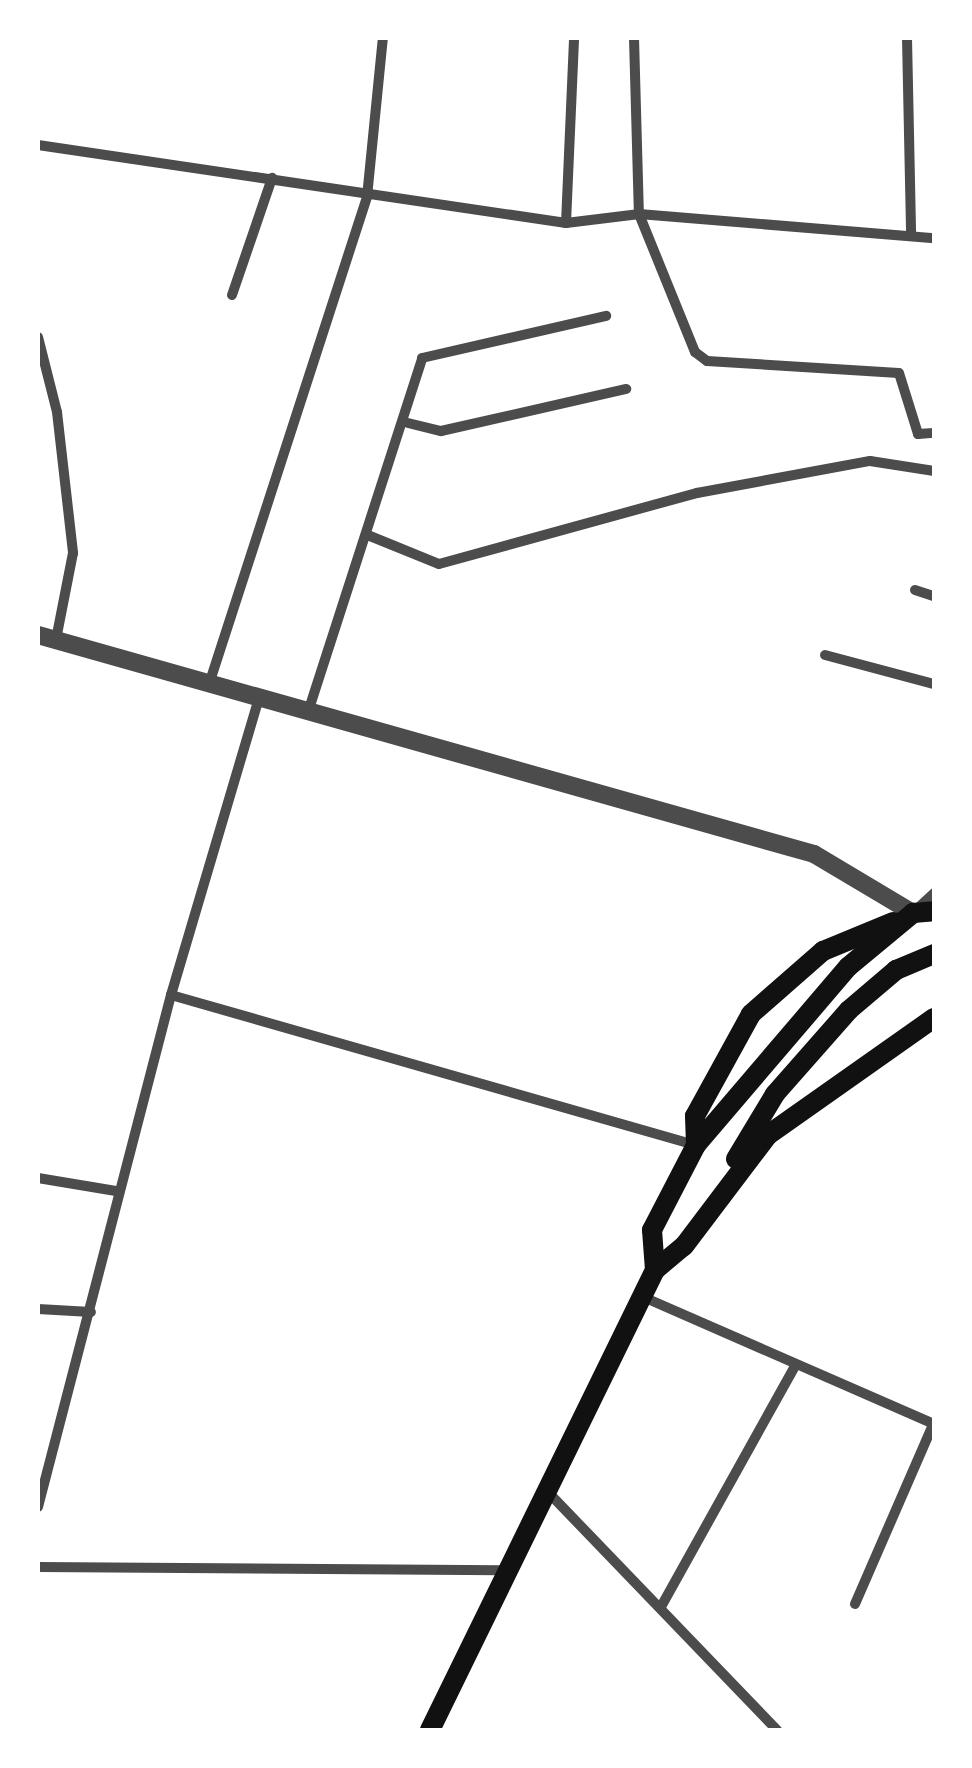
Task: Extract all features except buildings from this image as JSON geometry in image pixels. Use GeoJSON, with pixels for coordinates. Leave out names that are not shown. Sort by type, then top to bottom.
{"type":"FeatureCollection","features":[{"type":"Feature","properties":{"kind":"main road"},"geometry":{"type":"LineString","coordinates":[[655,1270],[652,1230],[696,1145],[785,1037],[924,912]]}},
{"type":"Feature","properties":{"kind":"main road"},"geometry":{"type":"LineString","coordinates":[[696,1145],[695,1116],[750,1014],[822,951],[924,912]]}},
{"type":"Feature","properties":{"kind":"main road"},"geometry":{"type":"LineString","coordinates":[[430,1730],[502,1570],[655,1270],[684,1246],[725,1184],[775,1094],[822,1040],[872,987],[934,954]]}},
{"type":"Feature","properties":{"kind":"main road"},"geometry":{"type":"LineString","coordinates":[[725,1184],[807,1101],[934,1018]]}},
{"type":"Feature","properties":{"kind":"main road"},"geometry":{"type":"LineString","coordinates":[[785,1037],[816,1024],[822,1040]]}},
{"type":"Feature","properties":{"kind":"street"},"geometry":{"type":"LineString","coordinates":[[211,678],[368,197],[382,38]]}},
{"type":"Feature","properties":{"kind":"street"},"geometry":{"type":"LineString","coordinates":[[566,224],[574,38]]}},
{"type":"Feature","properties":{"kind":"street"},"geometry":{"type":"LineString","coordinates":[[634,38],[640,214],[695,352],[707,360],[899,373],[918,434],[934,433]]}},
{"type":"Feature","properties":{"kind":"street"},"geometry":{"type":"LineString","coordinates":[[908,38],[911,236]]}},
{"type":"Feature","properties":{"kind":"street"},"geometry":{"type":"LineString","coordinates":[[38,145],[566,224],[640,214],[934,238]]}},
{"type":"Feature","properties":{"kind":"street"},"geometry":{"type":"LineString","coordinates":[[232,296],[272,178]]}},
{"type":"Feature","properties":{"kind":"street"},"geometry":{"type":"LineString","coordinates":[[308,712],[408,423],[422,358],[606,316]]}},
{"type":"Feature","properties":{"kind":"street"},"geometry":{"type":"LineString","coordinates":[[38,337],[57,412],[73,554],[47,638],[211,678],[308,712],[814,854],[924,912],[934,893]]}},
{"type":"Feature","properties":{"kind":"street"},"geometry":{"type":"LineString","coordinates":[[408,423],[441,432],[626,389]]}},
{"type":"Feature","properties":{"kind":"street"},"geometry":{"type":"LineString","coordinates":[[370,536],[439,564],[716,490],[870,461],[934,471]]}},
{"type":"Feature","properties":{"kind":"street"},"geometry":{"type":"LineString","coordinates":[[916,590],[934,596]]}},
{"type":"Feature","properties":{"kind":"street"},"geometry":{"type":"LineString","coordinates":[[826,654],[934,684]]}},
{"type":"Feature","properties":{"kind":"street"},"geometry":{"type":"LineString","coordinates":[[38,1507],[91,1312],[116,1192],[260,695]]}},
{"type":"Feature","properties":{"kind":"street"},"geometry":{"type":"LineString","coordinates":[[171,995],[696,1145]]}},
{"type":"Feature","properties":{"kind":"street"},"geometry":{"type":"LineString","coordinates":[[38,1178],[116,1192]]}},
{"type":"Feature","properties":{"kind":"street"},"geometry":{"type":"LineString","coordinates":[[640,1296],[794,1368],[934,1423],[855,1604]]}},
{"type":"Feature","properties":{"kind":"street"},"geometry":{"type":"LineString","coordinates":[[38,1309],[91,1312]]}},
{"type":"Feature","properties":{"kind":"street"},"geometry":{"type":"LineString","coordinates":[[662,1604],[794,1368]]}},
{"type":"Feature","properties":{"kind":"street"},"geometry":{"type":"LineString","coordinates":[[543,1487],[662,1604],[777,1730]]}},
{"type":"Feature","properties":{"kind":"street"},"geometry":{"type":"LineString","coordinates":[[38,1567],[502,1570]]}}]}
